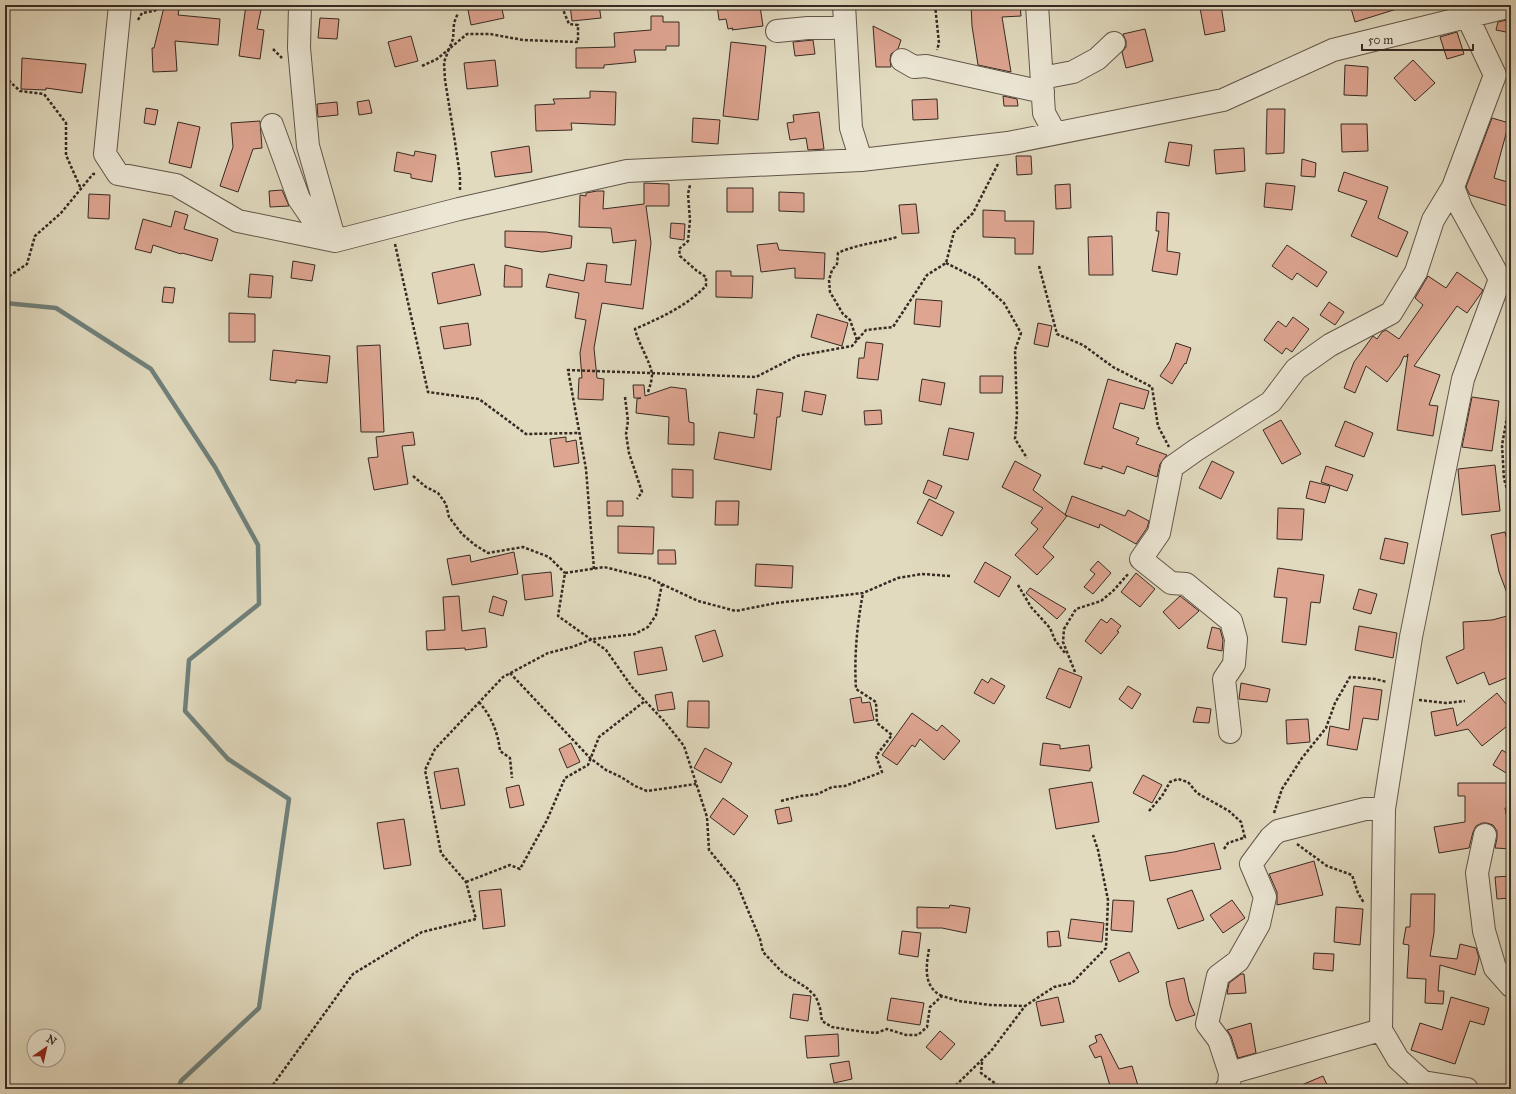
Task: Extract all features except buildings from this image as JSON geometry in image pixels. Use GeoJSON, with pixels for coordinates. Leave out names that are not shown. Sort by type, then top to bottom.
{"type":"FeatureCollection","features":[{"type":"Feature","properties":{"kind":"street"},"geometry":{"type":"LineString","coordinates":[[120,5],[105,154],[118,174],[176,185],[238,220],[335,241],[460,209],[628,172],[861,160],[1008,144],[1055,133],[1222,100],[1333,50],[1468,10],[1511,6]]}},
{"type":"Feature","properties":{"kind":"street"},"geometry":{"type":"LineString","coordinates":[[300,5],[299,48],[308,146],[335,241]]}},
{"type":"Feature","properties":{"kind":"street"},"geometry":{"type":"LineString","coordinates":[[1037,5],[1044,113],[1055,133]]}},
{"type":"Feature","properties":{"kind":"street"},"geometry":{"type":"LineString","coordinates":[[1230,732],[1224,679],[1234,664],[1236,639],[1231,621],[1186,584],[1171,583],[1141,559],[1159,533],[1172,467],[1271,402],[1296,369],[1330,345],[1391,313],[1416,272],[1433,220],[1453,187],[1495,75],[1468,10]]}},
{"type":"Feature","properties":{"kind":"street"},"geometry":{"type":"LineString","coordinates":[[777,31],[808,28],[831,28],[844,15]]}},
{"type":"Feature","properties":{"kind":"street"},"geometry":{"type":"LineString","coordinates":[[844,15],[851,128],[861,160]]}},
{"type":"Feature","properties":{"kind":"street"},"geometry":{"type":"LineString","coordinates":[[902,60],[914,67],[926,66],[1042,85],[1073,72],[1097,59],[1114,43]]}},
{"type":"Feature","properties":{"kind":"street"},"geometry":{"type":"LineString","coordinates":[[272,125],[299,199],[316,224],[335,241]]}},
{"type":"Feature","properties":{"kind":"street"},"geometry":{"type":"LineString","coordinates":[[1453,187],[1461,208],[1500,279],[1463,379],[1411,637],[1410,693],[1384,809],[1381,1030],[1398,1059],[1418,1085],[1467,1089]]}},
{"type":"Feature","properties":{"kind":"street"},"geometry":{"type":"LineString","coordinates":[[1381,1030],[1228,1081],[1219,1040],[1207,1024],[1218,976],[1238,961],[1259,924],[1265,897],[1251,864],[1271,837],[1278,831],[1365,808],[1384,809]]}},
{"type":"Feature","properties":{"kind":"street"},"geometry":{"type":"LineString","coordinates":[[1485,835],[1477,873],[1484,931],[1495,968],[1511,986]]}},
{"type":"Feature","properties":{"kind":"path"},"geometry":{"type":"LineString","coordinates":[[422,66],[437,58],[467,34],[490,34],[523,40],[578,42],[578,25],[569,24],[561,5]]}},
{"type":"Feature","properties":{"kind":"path"},"geometry":{"type":"LineString","coordinates":[[933,68],[939,43],[935,5]]}},
{"type":"Feature","properties":{"kind":"path"},"geometry":{"type":"LineString","coordinates":[[458,13],[454,23],[453,39],[444,62],[445,80],[451,110],[460,176],[460,209]]}},
{"type":"Feature","properties":{"kind":"path"},"geometry":{"type":"LineString","coordinates":[[5,77],[20,91],[44,94],[66,123],[66,154],[81,189]]}},
{"type":"Feature","properties":{"kind":"path"},"geometry":{"type":"LineString","coordinates":[[594,569],[586,469],[568,370],[756,377],[797,356],[852,346],[866,330],[893,327],[927,275],[946,263],[954,232],[973,213],[1008,144]]}},
{"type":"Feature","properties":{"kind":"path"},"geometry":{"type":"LineString","coordinates":[[648,392],[652,373],[635,329],[677,310],[699,294],[706,286],[706,277],[680,256],[679,249],[688,241],[690,220],[688,194],[691,168]]}},
{"type":"Feature","properties":{"kind":"path"},"geometry":{"type":"LineString","coordinates":[[5,279],[27,264],[35,236],[61,213],[93,174],[118,174]]}},
{"type":"Feature","properties":{"kind":"path"},"geometry":{"type":"LineString","coordinates":[[391,226],[428,392],[478,399],[526,434],[579,433]]}},
{"type":"Feature","properties":{"kind":"path"},"geometry":{"type":"LineString","coordinates":[[858,340],[850,320],[843,314],[830,292],[829,280],[832,270],[837,264],[838,254],[862,244],[871,244],[897,236]]}},
{"type":"Feature","properties":{"kind":"path"},"geometry":{"type":"LineString","coordinates":[[946,263],[978,279],[1004,303],[1021,333],[1015,350],[1017,414],[1015,439],[1027,458]]}},
{"type":"Feature","properties":{"kind":"path"},"geometry":{"type":"LineString","coordinates":[[1039,266],[1057,334],[1083,345],[1112,367],[1152,387],[1158,426],[1172,454],[1172,467]]}},
{"type":"Feature","properties":{"kind":"path"},"geometry":{"type":"LineString","coordinates":[[1511,396],[1502,445],[1504,479],[1511,503]]}},
{"type":"Feature","properties":{"kind":"path"},"geometry":{"type":"LineString","coordinates":[[625,397],[628,421],[626,434],[629,453],[642,492],[636,499]]}},
{"type":"Feature","properties":{"kind":"path"},"geometry":{"type":"LineString","coordinates":[[413,476],[426,487],[438,493],[446,504],[449,518],[462,534],[475,545],[488,553],[523,548],[549,557],[565,573]]}},
{"type":"Feature","properties":{"kind":"path"},"geometry":{"type":"LineString","coordinates":[[1067,656],[1063,642],[1064,629],[1076,609],[1101,601],[1141,559]]}},
{"type":"Feature","properties":{"kind":"path"},"geometry":{"type":"LineString","coordinates":[[565,573],[604,567],[649,578],[698,601],[736,610],[776,603],[863,593],[898,578],[922,574],[950,576]]}},
{"type":"Feature","properties":{"kind":"path"},"geometry":{"type":"LineString","coordinates":[[565,573],[558,616],[593,639],[606,650],[632,687],[665,722],[684,746],[707,817],[710,850],[737,884],[760,939],[763,952],[783,973],[807,988],[816,997],[820,1008],[822,1021],[832,1027],[858,1031],[876,1033],[887,1029],[906,1035],[918,1034],[927,1027],[930,1007],[942,996]]}},
{"type":"Feature","properties":{"kind":"path"},"geometry":{"type":"LineString","coordinates":[[270,1089],[353,974],[422,932],[476,919],[466,882],[441,853],[425,770],[435,749],[503,677],[548,653],[572,647],[593,639],[635,634],[648,627],[656,615],[662,584]]}},
{"type":"Feature","properties":{"kind":"path"},"geometry":{"type":"LineString","coordinates":[[1018,585],[1026,601],[1050,628],[1055,640],[1067,656],[1075,672]]}},
{"type":"Feature","properties":{"kind":"path"},"geometry":{"type":"LineString","coordinates":[[781,801],[818,794],[832,787],[845,786],[882,772],[876,756],[892,735],[877,722],[876,702],[856,689],[856,633],[863,593]]}},
{"type":"Feature","properties":{"kind":"path"},"geometry":{"type":"LineString","coordinates":[[510,673],[590,758],[606,770],[647,791],[696,784]]}},
{"type":"Feature","properties":{"kind":"path"},"geometry":{"type":"LineString","coordinates":[[1366,906],[1358,893],[1352,874],[1327,866],[1278,831],[1272,820],[1282,789],[1302,758],[1326,728],[1335,703],[1350,677],[1376,679],[1410,693],[1446,702],[1465,701]]}},
{"type":"Feature","properties":{"kind":"path"},"geometry":{"type":"LineString","coordinates":[[466,882],[510,865],[520,869],[547,820],[564,778],[588,765],[599,737],[645,701]]}},
{"type":"Feature","properties":{"kind":"path"},"geometry":{"type":"LineString","coordinates":[[478,702],[488,713],[496,730],[500,751],[510,758],[512,778]]}},
{"type":"Feature","properties":{"kind":"path"},"geometry":{"type":"LineString","coordinates":[[1149,811],[1162,796],[1170,782],[1178,779],[1188,782],[1197,793],[1229,810],[1241,822],[1245,838]]}},
{"type":"Feature","properties":{"kind":"path"},"geometry":{"type":"LineString","coordinates":[[952,1089],[991,1051],[1025,1006],[1054,987],[1072,983],[1106,948],[1108,900],[1098,850],[1093,835]]}},
{"type":"Feature","properties":{"kind":"path"},"geometry":{"type":"LineString","coordinates":[[929,949],[927,979],[932,989],[942,996],[959,1001],[990,1006],[1025,1006]]}},
{"type":"Feature","properties":{"kind":"path"},"geometry":{"type":"LineString","coordinates":[[982,1061],[981,1073],[1000,1087],[1000,1089]]}},
{"type":"Feature","properties":{"kind":"waterway"},"geometry":{"type":"LineString","coordinates":[[5,303],[56,308],[151,369],[215,467],[258,545],[259,604],[189,660],[185,711],[228,759],[289,799],[259,1008],[181,1081],[178,1089]]}}]}
